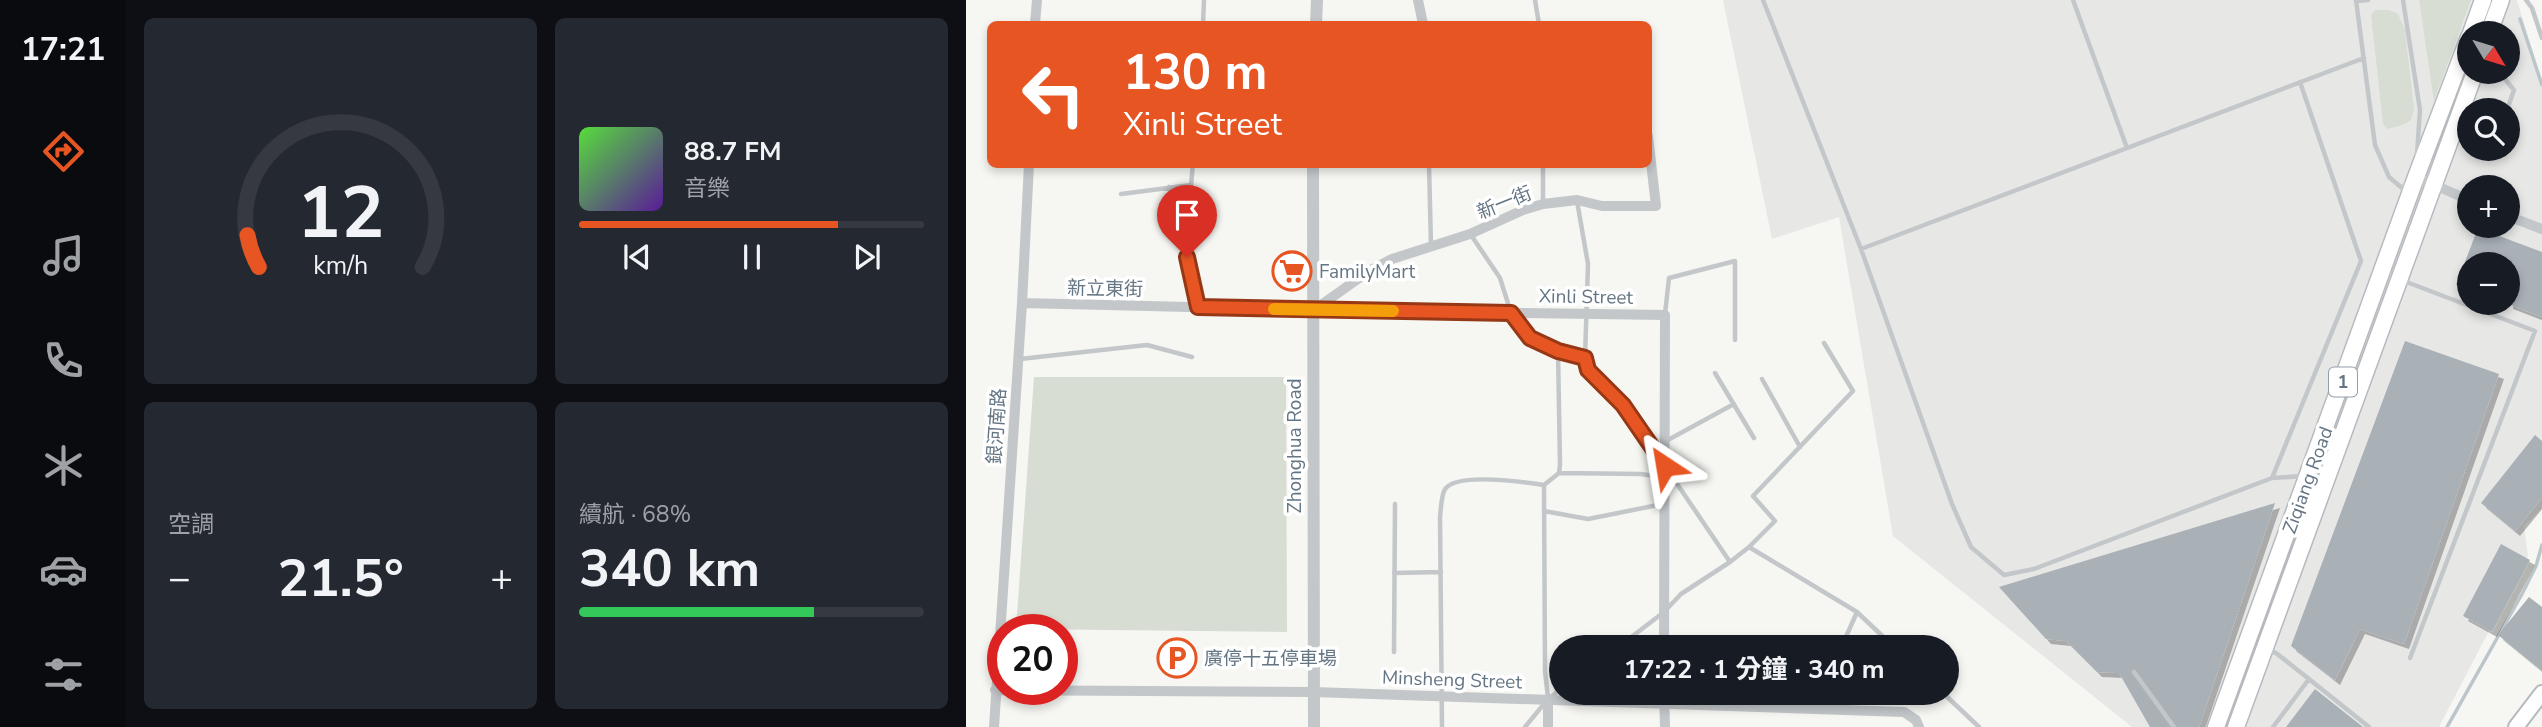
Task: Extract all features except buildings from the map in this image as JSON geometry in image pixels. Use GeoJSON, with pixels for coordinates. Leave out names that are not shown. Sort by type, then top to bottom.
{"type":"FeatureCollection","features":[{"type":"Feature","properties":{"kind":"main road","name":"Ziqiang Road"},"geometry":{"type":"LineString","coordinates":[[2475,21],[2483,0]]}},
{"type":"Feature","properties":{"kind":"main road"},"geometry":{"type":"LineString","coordinates":[[2493,21],[2501,0]]}},
{"type":"Feature","properties":{"kind":"main road","name":"Ziqiang Road"},"geometry":{"type":"LineString","coordinates":[[2216,727],[2457,69]]}},
{"type":"Feature","properties":{"kind":"main road","name":"Ziqiang Road"},"geometry":{"type":"LineString","coordinates":[[2236,727],[2433,186],[2457,137]]}},
{"type":"Feature","properties":{"kind":"main road"},"geometry":{"type":"LineString","coordinates":[[2382,275],[2399,279]]}},
{"type":"Feature","properties":{"kind":"main road"},"geometry":{"type":"LineString","coordinates":[[2308,476],[2325,480]]}},
{"type":"Feature","properties":{"kind":"main road"},"geometry":{"type":"LineString","coordinates":[[2522,725],[2542,694]]}},
{"type":"Feature","properties":{"kind":"street"},"geometry":{"type":"LineString","coordinates":[[1035,21],[1037,0]]}},
{"type":"Feature","properties":{"kind":"street"},"geometry":{"type":"LineString","coordinates":[[1316,21],[1317,0]]}},
{"type":"Feature","properties":{"kind":"street"},"geometry":{"type":"LineString","coordinates":[[1418,0],[1422,21]]}},
{"type":"Feature","properties":{"kind":"street","name":"銀河南路"},"geometry":{"type":"LineString","coordinates":[[1000,614],[1022,303],[1028,168]]}},
{"type":"Feature","properties":{"kind":"street","name":"Zhonghua Road"},"geometry":{"type":"LineString","coordinates":[[1313,168],[1314,727]]}},
{"type":"Feature","properties":{"kind":"street","name":"新一街"},"geometry":{"type":"LineString","coordinates":[[1314,310],[1369,271],[1392,260],[1470,234],[1544,204],[1577,200],[1602,206],[1656,206],[1652,168]]}},
{"type":"Feature","properties":{"kind":"street"},"geometry":{"type":"LineString","coordinates":[[2416,177],[2457,195]]}},
{"type":"Feature","properties":{"kind":"street"},"geometry":{"type":"LineString","coordinates":[[2520,221],[2542,229]]}},
{"type":"Feature","properties":{"kind":"street","name":"新立東街"},"geometry":{"type":"LineString","coordinates":[[1022,303],[1314,310]]}},
{"type":"Feature","properties":{"kind":"street","name":"Xinli Street"},"geometry":{"type":"LineString","coordinates":[[1314,310],[1665,315]]}},
{"type":"Feature","properties":{"kind":"street"},"geometry":{"type":"LineString","coordinates":[[1664,635],[1664,504],[1669,479],[1665,466],[1665,315]]}},
{"type":"Feature","properties":{"kind":"street","name":"Minsheng Street"},"geometry":{"type":"LineString","coordinates":[[1078,691],[1314,692],[1548,699]]}},
{"type":"Feature","properties":{"kind":"street"},"geometry":{"type":"LineString","coordinates":[[1548,699],[1548,727]]}},
{"type":"Feature","properties":{"kind":"street","name":"銀河南路"},"geometry":{"type":"LineString","coordinates":[[993,727],[994,705]]}},
{"type":"Feature","properties":{"kind":"street"},"geometry":{"type":"LineString","coordinates":[[1664,705],[1665,727]]}},
{"type":"Feature","properties":{"kind":"street","name":"Minsheng Street"},"geometry":{"type":"LineString","coordinates":[[1763,705],[1903,712],[1916,720],[1919,727]]}},
{"type":"Feature","properties":{"kind":"lane"},"geometry":{"type":"LineString","coordinates":[[1203,21],[1204,0]]}},
{"type":"Feature","properties":{"kind":"lane"},"geometry":{"type":"LineString","coordinates":[[1535,0],[1538,21]]}},
{"type":"Feature","properties":{"kind":"lane"},"geometry":{"type":"LineString","coordinates":[[1763,0],[1861,249],[1952,505],[1971,547],[2004,575],[2034,569],[2272,478],[2308,476]]}},
{"type":"Feature","properties":{"kind":"lane"},"geometry":{"type":"LineString","coordinates":[[2073,0],[2127,148]]}},
{"type":"Feature","properties":{"kind":"lane"},"geometry":{"type":"LineString","coordinates":[[2368,0],[2356,1],[2375,145],[2389,177],[2402,188],[2416,177],[2420,110],[2403,0]]}},
{"type":"Feature","properties":{"kind":"lane"},"geometry":{"type":"LineString","coordinates":[[2526,0],[2532,8],[2542,38]]}},
{"type":"Feature","properties":{"kind":"lane"},"geometry":{"type":"LineString","coordinates":[[1861,249],[2364,58]]}},
{"type":"Feature","properties":{"kind":"lane"},"geometry":{"type":"LineString","coordinates":[[2272,478],[2361,261],[2300,82]]}},
{"type":"Feature","properties":{"kind":"lane"},"geometry":{"type":"LineString","coordinates":[[1121,194],[1191,185],[1193,168]]}},
{"type":"Feature","properties":{"kind":"lane"},"geometry":{"type":"LineString","coordinates":[[1429,168],[1431,247]]}},
{"type":"Feature","properties":{"kind":"lane"},"geometry":{"type":"LineString","coordinates":[[1543,168],[1544,204]]}},
{"type":"Feature","properties":{"kind":"lane"},"geometry":{"type":"LineString","coordinates":[[1169,187],[1182,231],[1198,307]]}},
{"type":"Feature","properties":{"kind":"lane"},"geometry":{"type":"LineString","coordinates":[[1577,200],[1588,264],[1585,358],[1588,370],[1623,405],[1665,466]]}},
{"type":"Feature","properties":{"kind":"lane"},"geometry":{"type":"LineString","coordinates":[[1470,234],[1500,278],[1511,313],[1530,338],[1558,351],[1585,358]]}},
{"type":"Feature","properties":{"kind":"lane"},"geometry":{"type":"LineString","coordinates":[[1665,315],[1669,278],[1735,261],[1735,341]]}},
{"type":"Feature","properties":{"kind":"lane"},"geometry":{"type":"LineString","coordinates":[[2399,279],[2535,331],[2410,658]]}},
{"type":"Feature","properties":{"kind":"lane"},"geometry":{"type":"LineString","coordinates":[[1634,635],[1664,612],[1681,594],[1749,547],[1775,521],[1753,496],[1853,391],[1824,344]]}},
{"type":"Feature","properties":{"kind":"lane"},"geometry":{"type":"LineString","coordinates":[[1018,359],[1147,345],[1192,357]]}},
{"type":"Feature","properties":{"kind":"lane"},"geometry":{"type":"LineString","coordinates":[[1558,351],[1559,473]]}},
{"type":"Feature","properties":{"kind":"lane"},"geometry":{"type":"LineString","coordinates":[[1715,373],[1754,438]]}},
{"type":"Feature","properties":{"kind":"lane"},"geometry":{"type":"LineString","coordinates":[[1762,379],[1800,447]]}},
{"type":"Feature","properties":{"kind":"lane"},"geometry":{"type":"LineString","coordinates":[[1665,442],[1734,404]]}},
{"type":"Feature","properties":{"kind":"lane"},"geometry":{"type":"LineString","coordinates":[[1442,727],[1440,517],[1444,491],[1452,482],[1489,478],[1544,485],[1559,473],[1642,474],[1669,479],[1730,562]]}},
{"type":"Feature","properties":{"kind":"lane"},"geometry":{"type":"LineString","coordinates":[[1525,727],[1548,699],[1545,671],[1544,485]]}},
{"type":"Feature","properties":{"kind":"lane"},"geometry":{"type":"LineString","coordinates":[[1394,652],[1395,504]]}},
{"type":"Feature","properties":{"kind":"lane"},"geometry":{"type":"LineString","coordinates":[[1544,511],[1588,519],[1664,504]]}},
{"type":"Feature","properties":{"kind":"lane"},"geometry":{"type":"LineString","coordinates":[[1749,547],[1857,612],[1881,635]]}},
{"type":"Feature","properties":{"kind":"lane"},"geometry":{"type":"LineString","coordinates":[[1394,573],[1441,572]]}},
{"type":"Feature","properties":{"kind":"lane"},"geometry":{"type":"LineString","coordinates":[[1847,635],[1857,612]]}},
{"type":"Feature","properties":{"kind":"lane"},"geometry":{"type":"LineString","coordinates":[[2264,649],[2276,653],[2369,727]]}},
{"type":"Feature","properties":{"kind":"lane"},"geometry":{"type":"LineString","coordinates":[[2134,672],[2174,727]]}},
{"type":"Feature","properties":{"kind":"lane"},"geometry":{"type":"LineString","coordinates":[[2273,727],[2309,679]]}},
{"type":"Feature","properties":{"kind":"lane"},"geometry":{"type":"LineString","coordinates":[[1956,705],[1979,727]]}},
{"type":"Feature","properties":{"kind":"shaded area"},"geometry":{"type":"Polygon","coordinates":[[[1723,0],[2517,0],[2542,82],[2542,508],[2524,526],[2528,556],[2439,727],[2132,727],[1893,536],[1839,217],[1772,239],[1723,0]]]}},
{"type":"Feature","properties":{"kind":"shaded area"},"geometry":{"type":"Polygon","coordinates":[[[2419,0],[2471,0],[2463,21],[2457,21],[2457,38],[2434,101],[2419,0]]]}},
{"type":"Feature","properties":{"kind":"shaded area"},"geometry":{"type":"Polygon","coordinates":[[[2375,10],[2389,10],[2398,14],[2405,30],[2414,109],[2411,120],[2388,129],[2383,124],[2371,15],[2375,10]]]}},
{"type":"Feature","properties":{"kind":"shaded area"},"geometry":{"type":"Polygon","coordinates":[[[1034,377],[1286,377],[1287,632],[1078,630],[1078,614],[1017,614],[1034,377]]]}},
{"type":"Feature","properties":{"kind":"waterway"},"geometry":{"type":"LineString","coordinates":[[2520,19],[2542,85]]}},
{"type":"Feature","properties":{"kind":"waterway"},"geometry":{"type":"LineString","coordinates":[[2447,727],[2522,594],[2536,566],[2542,545]]}},
{"type":"Feature","properties":{"kind":"slow traffic"},"geometry":{"type":"LineString","coordinates":[[1274,309],[1393,311]]}},
{"type":"Feature","properties":{"kind":"place","name":"FamilyMart"},"geometry":{"type":"Point","coordinates":[1292,271]}},
{"type":"Feature","properties":{"kind":"place","name":"廣停十五停車場"},"geometry":{"type":"Point","coordinates":[1177,658]}},
{"type":"Feature","properties":{"kind":"route"},"geometry":{"type":"LineString","coordinates":[[1187,257],[1198,307],[1511,313],[1530,338],[1558,351],[1585,358],[1588,370],[1623,405],[1665,466]]}}]}
